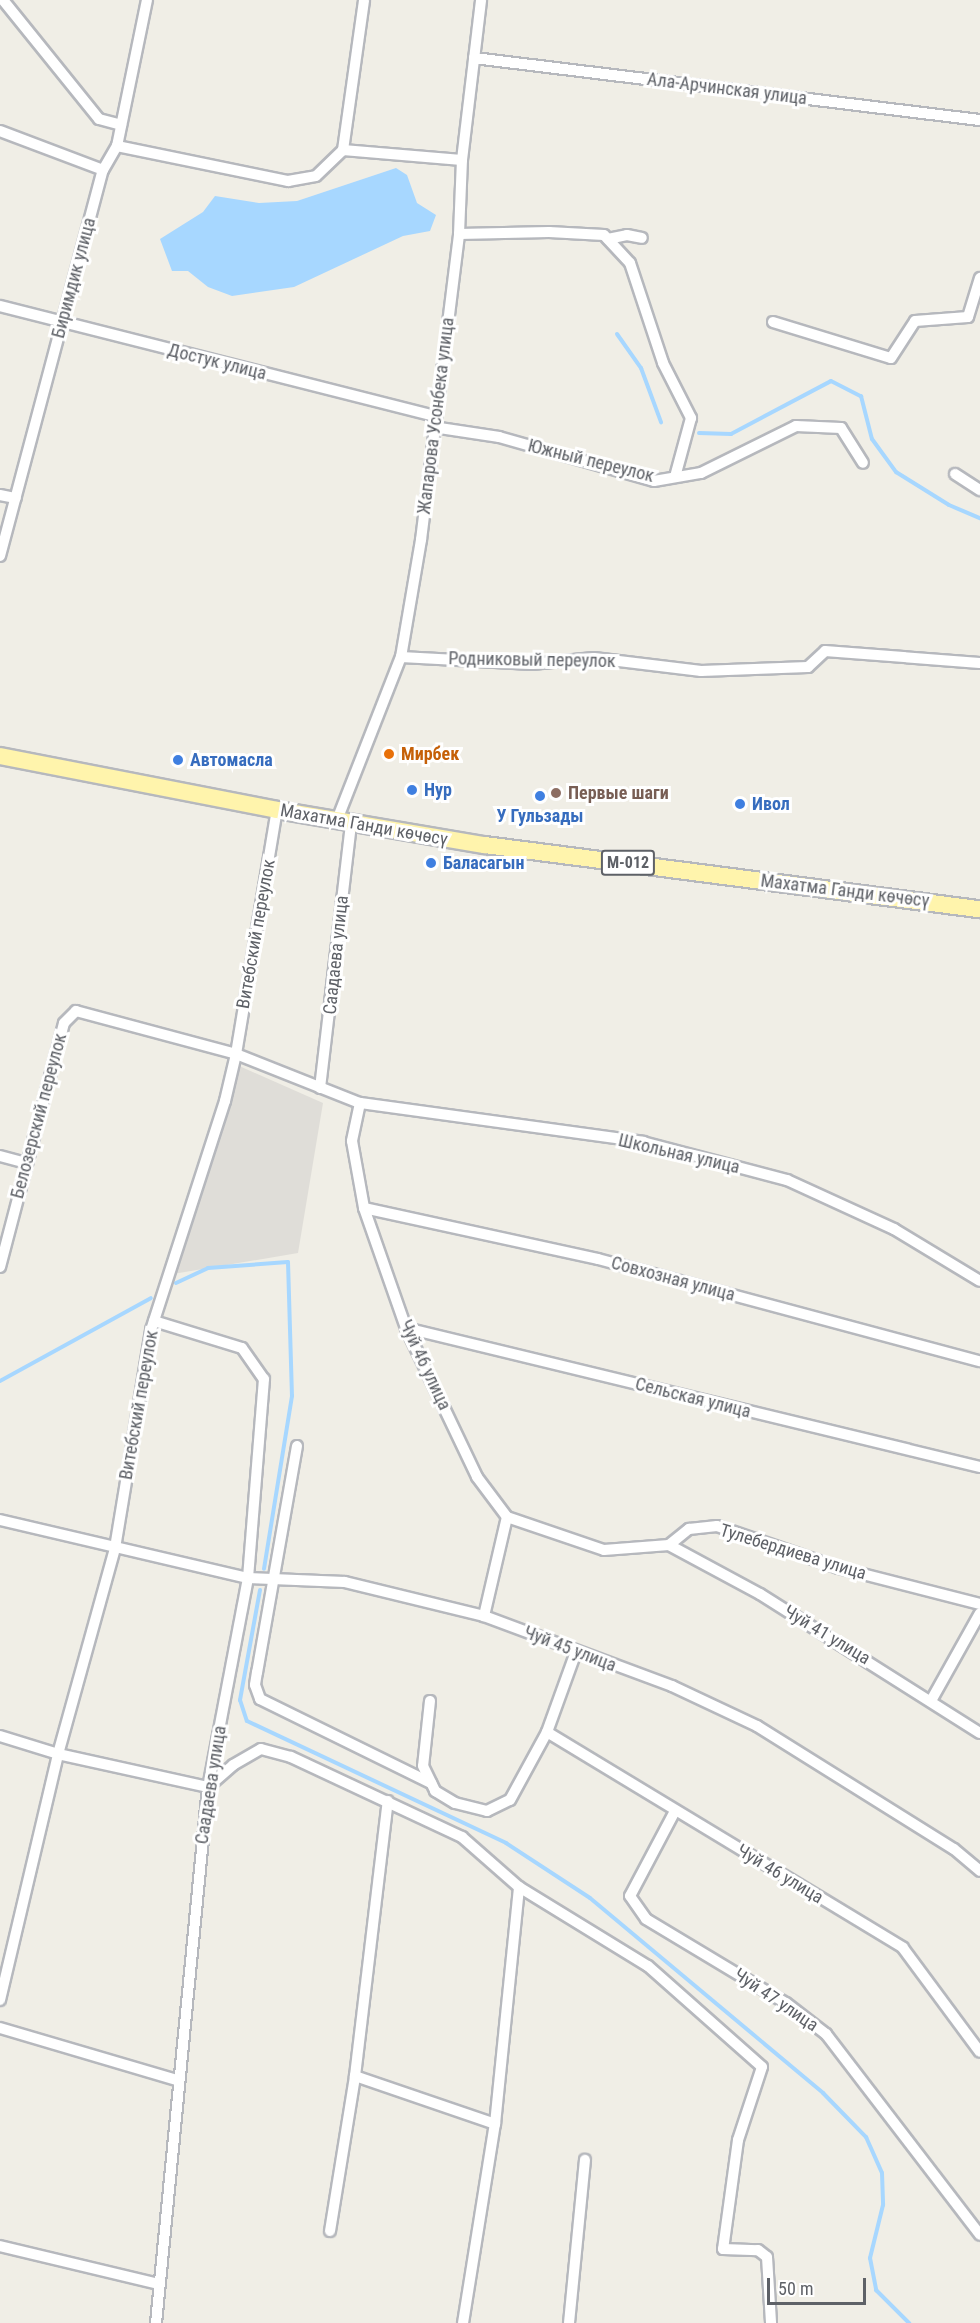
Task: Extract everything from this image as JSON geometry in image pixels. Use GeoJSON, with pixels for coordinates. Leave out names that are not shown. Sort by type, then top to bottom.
{"type":"FeatureCollection","features":[{"type":"Feature","properties":{"kind":"main road","name":"Махатма Ганди көчөсү"},"geometry":{"type":"LineString","coordinates":[[0,756],[277,810],[485,845],[980,909]]}},
{"type":"Feature","properties":{"kind":"street"},"geometry":{"type":"LineString","coordinates":[[3,0],[99,119],[122,124]]}},
{"type":"Feature","properties":{"kind":"street","name":"Биримдик улица"},"geometry":{"type":"LineString","coordinates":[[0,556],[104,170],[117,146],[147,0]]}},
{"type":"Feature","properties":{"kind":"street"},"geometry":{"type":"LineString","coordinates":[[117,146],[288,181],[316,176],[343,150],[364,0]]}},
{"type":"Feature","properties":{"kind":"street","name":"Жапарова Усонбека улица"},"geometry":{"type":"LineString","coordinates":[[344,822],[401,657],[421,540],[459,234],[462,160],[481,0]]}},
{"type":"Feature","properties":{"kind":"street","name":"Ала-Арчинская улица"},"geometry":{"type":"LineString","coordinates":[[474,58],[980,120]]}},
{"type":"Feature","properties":{"kind":"street"},"geometry":{"type":"LineString","coordinates":[[0,131],[104,170]]}},
{"type":"Feature","properties":{"kind":"street"},"geometry":{"type":"LineString","coordinates":[[343,150],[462,160]]}},
{"type":"Feature","properties":{"kind":"street"},"geometry":{"type":"LineString","coordinates":[[459,234],[549,232],[604,236],[630,263],[663,363],[691,418],[675,477]]}},
{"type":"Feature","properties":{"kind":"street"},"geometry":{"type":"LineString","coordinates":[[608,239],[627,235],[642,238]]}},
{"type":"Feature","properties":{"kind":"street"},"geometry":{"type":"LineString","coordinates":[[773,322],[891,358],[915,321],[968,317],[980,278]]}},
{"type":"Feature","properties":{"kind":"street","name":"Достук улица"},"geometry":{"type":"LineString","coordinates":[[0,306],[434,422]]}},
{"type":"Feature","properties":{"kind":"street","name":"Южный переулок"},"geometry":{"type":"LineString","coordinates":[[434,422],[499,437],[654,481],[701,473],[796,426],[841,428],[863,464]]}},
{"type":"Feature","properties":{"kind":"street"},"geometry":{"type":"LineString","coordinates":[[955,474],[980,490]]}},
{"type":"Feature","properties":{"kind":"street"},"geometry":{"type":"LineString","coordinates":[[0,495],[16,498]]}},
{"type":"Feature","properties":{"kind":"street","name":"Родниковый переулок"},"geometry":{"type":"LineString","coordinates":[[401,657],[532,664],[594,658],[701,671],[808,667],[825,651],[980,663]]}},
{"type":"Feature","properties":{"kind":"street","name":"Витебский переулок"},"geometry":{"type":"LineString","coordinates":[[0,2000],[58,1754],[116,1548],[154,1321],[225,1101],[236,1054],[277,810]]}},
{"type":"Feature","properties":{"kind":"street","name":"Саадаева улица"},"geometry":{"type":"LineString","coordinates":[[320,1088],[344,822]]}},
{"type":"Feature","properties":{"kind":"street","name":"Белозерский переулок"},"geometry":{"type":"LineString","coordinates":[[0,1266],[68,1015],[85,1013],[236,1054],[320,1088]]}},
{"type":"Feature","properties":{"kind":"street","name":"Школьная улица"},"geometry":{"type":"LineString","coordinates":[[320,1088],[360,1103],[642,1142],[787,1180],[894,1229],[980,1281]]}},
{"type":"Feature","properties":{"kind":"street","name":"Чуй 46 улица"},"geometry":{"type":"LineString","coordinates":[[360,1103],[352,1141],[364,1208],[406,1328],[477,1477],[507,1517]]}},
{"type":"Feature","properties":{"kind":"street"},"geometry":{"type":"LineString","coordinates":[[0,1156],[27,1163]]}},
{"type":"Feature","properties":{"kind":"street","name":"Совхозная улица"},"geometry":{"type":"LineString","coordinates":[[364,1208],[598,1260],[980,1360]]}},
{"type":"Feature","properties":{"kind":"street","name":"Саадаева улица"},"geometry":{"type":"LineString","coordinates":[[154,1321],[242,1348],[264,1379],[248,1578],[208,1787],[177,2080],[156,2323]]}},
{"type":"Feature","properties":{"kind":"street","name":"Сельская улица"},"geometry":{"type":"LineString","coordinates":[[406,1328],[980,1467]]}},
{"type":"Feature","properties":{"kind":"street"},"geometry":{"type":"LineString","coordinates":[[297,1446],[255,1685],[260,1699],[431,1783]]}},
{"type":"Feature","properties":{"kind":"street"},"geometry":{"type":"LineString","coordinates":[[484,1616],[507,1517]]}},
{"type":"Feature","properties":{"kind":"street","name":"Тулебердиева улица"},"geometry":{"type":"LineString","coordinates":[[507,1517],[604,1550],[669,1545],[689,1529],[717,1526],[839,1568],[980,1604]]}},
{"type":"Feature","properties":{"kind":"street"},"geometry":{"type":"LineString","coordinates":[[0,1520],[116,1548]]}},
{"type":"Feature","properties":{"kind":"street","name":"Чуй 41 улица"},"geometry":{"type":"LineString","coordinates":[[669,1545],[760,1594],[932,1699],[980,1733]]}},
{"type":"Feature","properties":{"kind":"street","name":"Чуй 45 улица"},"geometry":{"type":"LineString","coordinates":[[116,1548],[248,1578],[345,1582],[484,1616],[672,1686],[757,1726],[954,1849],[980,1871]]}},
{"type":"Feature","properties":{"kind":"street"},"geometry":{"type":"LineString","coordinates":[[932,1699],[980,1613]]}},
{"type":"Feature","properties":{"kind":"street"},"geometry":{"type":"LineString","coordinates":[[430,1701],[423,1766],[435,1791],[454,1803],[487,1811],[510,1800],[546,1731],[576,1652]]}},
{"type":"Feature","properties":{"kind":"street","name":"Чуй 46 улица"},"geometry":{"type":"LineString","coordinates":[[546,1731],[675,1812],[903,1948],[980,2052]]}},
{"type":"Feature","properties":{"kind":"street"},"geometry":{"type":"LineString","coordinates":[[0,1736],[58,1754],[208,1787],[233,1765],[261,1749],[291,1757],[462,1837],[519,1887],[648,1966],[762,2067],[738,2140],[723,2249],[758,2250],[767,2257],[771,2323]]}},
{"type":"Feature","properties":{"kind":"street"},"geometry":{"type":"LineString","coordinates":[[330,2231],[355,2076],[388,1801]]}},
{"type":"Feature","properties":{"kind":"street","name":"Чуй 47 улица"},"geometry":{"type":"LineString","coordinates":[[675,1812],[630,1896],[646,1919],[786,2003],[826,2034],[980,2235]]}},
{"type":"Feature","properties":{"kind":"street"},"geometry":{"type":"LineString","coordinates":[[462,2323],[495,2124],[519,1887]]}},
{"type":"Feature","properties":{"kind":"street"},"geometry":{"type":"LineString","coordinates":[[0,2028],[177,2080]]}},
{"type":"Feature","properties":{"kind":"street"},"geometry":{"type":"LineString","coordinates":[[355,2076],[495,2124]]}},
{"type":"Feature","properties":{"kind":"street"},"geometry":{"type":"LineString","coordinates":[[568,2323],[585,2160]]}},
{"type":"Feature","properties":{"kind":"street"},"geometry":{"type":"LineString","coordinates":[[0,2246],[158,2284]]}},
{"type":"Feature","properties":{"kind":"shaded area"},"geometry":{"type":"Polygon","coordinates":[[[237,1065],[323,1103],[298,1253],[173,1274],[237,1065]]]}},
{"type":"Feature","properties":{"kind":"water"},"geometry":{"type":"Polygon","coordinates":[[[396,168],[407,175],[417,203],[436,215],[430,231],[403,236],[294,287],[232,296],[208,287],[188,271],[172,271],[160,239],[203,212],[215,196],[259,203],[297,201],[396,168]]]}},
{"type":"Feature","properties":{"kind":"waterway"},"geometry":{"type":"LineString","coordinates":[[617,334],[641,368],[661,422]]}},
{"type":"Feature","properties":{"kind":"waterway"},"geometry":{"type":"LineString","coordinates":[[699,433],[731,434],[831,381],[861,396],[872,439],[896,472],[949,505],[980,518]]}},
{"type":"Feature","properties":{"kind":"waterway"},"geometry":{"type":"LineString","coordinates":[[176,1283],[208,1268],[288,1262],[292,1396],[264,1569]]}},
{"type":"Feature","properties":{"kind":"waterway"},"geometry":{"type":"LineString","coordinates":[[0,1381],[151,1298]]}},
{"type":"Feature","properties":{"kind":"waterway"},"geometry":{"type":"LineString","coordinates":[[260,1590],[240,1700],[247,1721],[506,1843],[590,1898],[823,2093],[866,2137],[882,2173],[883,2205],[870,2258],[876,2290],[909,2323]]}},
{"type":"Feature","properties":{"kind":"place","name":"Мирбек"},"geometry":{"type":"Point","coordinates":[389,754]}},
{"type":"Feature","properties":{"kind":"place","name":"Автомасла"},"geometry":{"type":"Point","coordinates":[178,760]}},
{"type":"Feature","properties":{"kind":"place","name":"Нур"},"geometry":{"type":"Point","coordinates":[412,790]}},
{"type":"Feature","properties":{"kind":"place","name":"Первые шаги"},"geometry":{"type":"Point","coordinates":[556,793]}},
{"type":"Feature","properties":{"kind":"place","name":"У Гульзады"},"geometry":{"type":"Point","coordinates":[540,796]}},
{"type":"Feature","properties":{"kind":"place","name":"Ивол"},"geometry":{"type":"Point","coordinates":[740,804]}},
{"type":"Feature","properties":{"kind":"place","name":"Баласагын"},"geometry":{"type":"Point","coordinates":[431,863]}}]}
